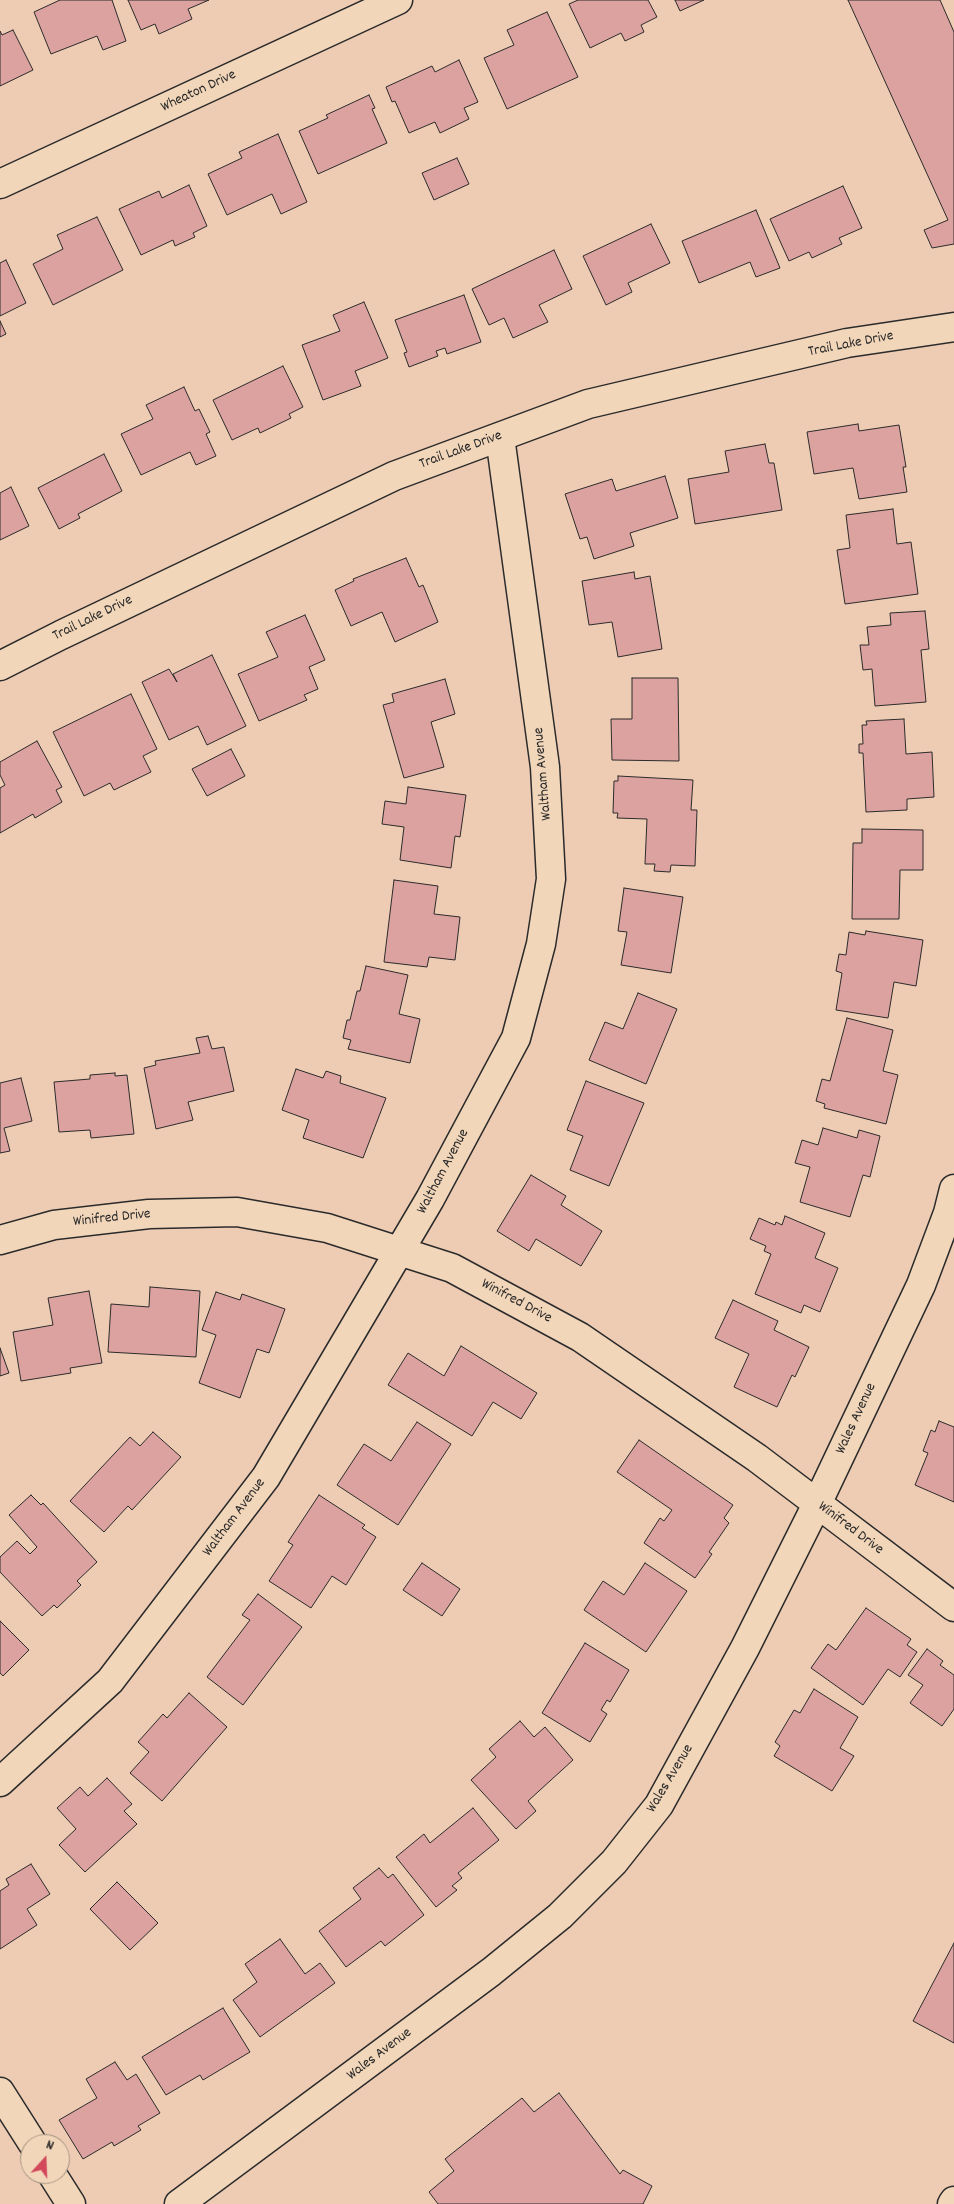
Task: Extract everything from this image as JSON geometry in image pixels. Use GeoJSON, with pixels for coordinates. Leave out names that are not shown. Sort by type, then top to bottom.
{"type":"FeatureCollection","features":[{"type":"Feature","properties":{"kind":"street","name":"Wheaton Drive"},"geometry":{"type":"LineString","coordinates":[[0,184],[398,0]]}},
{"type":"Feature","properties":{"kind":"street","name":"Trail Lake Drive"},"geometry":{"type":"LineString","coordinates":[[0,666],[70,630],[394,476],[588,404],[846,343],[954,327]]}},
{"type":"Feature","properties":{"kind":"street","name":"Waltham Avenue"},"geometry":{"type":"LineString","coordinates":[[0,1782],[110,1681],[266,1477],[400,1251],[516,1038],[541,944],[551,879],[545,767],[500,437]]}},
{"type":"Feature","properties":{"kind":"street","name":"Wales Avenue"},"geometry":{"type":"LineString","coordinates":[[179,2204],[492,1972],[560,1916],[614,1862],[663,1797],[745,1648],[817,1504],[921,1285],[948,1214],[954,1189]]}},
{"type":"Feature","properties":{"kind":"street","name":"Winifred Drive"},"geometry":{"type":"LineString","coordinates":[[0,1240],[54,1225],[150,1214],[237,1212],[327,1228],[452,1268],[580,1337],[757,1458],[954,1607]]}},
{"type":"Feature","properties":{"kind":"street"},"geometry":{"type":"LineString","coordinates":[[0,2092],[27,2134]]}},
{"type":"Feature","properties":{"kind":"street"},"geometry":{"type":"LineString","coordinates":[[58,2184],[71,2204]]}},
{"type":"Feature","properties":{"kind":"building"},"geometry":{"type":"Polygon","coordinates":[[[60,0],[112,0],[126,41],[103,50],[97,36],[51,54],[34,12],[60,0]]]}},
{"type":"Feature","properties":{"kind":"building"},"geometry":{"type":"Polygon","coordinates":[[[128,0],[209,0],[188,9],[192,19],[159,34],[155,24],[141,30],[128,0]]]}},
{"type":"Feature","properties":{"kind":"building"},"geometry":{"type":"Polygon","coordinates":[[[578,0],[648,0],[657,17],[641,25],[644,32],[625,41],[621,33],[590,48],[569,4],[578,0]]]}},
{"type":"Feature","properties":{"kind":"building"},"geometry":{"type":"Polygon","coordinates":[[[675,0],[704,0],[680,11],[675,0]]]}},
{"type":"Feature","properties":{"kind":"building"},"geometry":{"type":"Polygon","coordinates":[[[848,0],[940,0],[954,32],[954,244],[932,248],[924,230],[948,220],[848,0]]]}},
{"type":"Feature","properties":{"kind":"building"},"geometry":{"type":"Polygon","coordinates":[[[547,12],[578,77],[507,109],[484,58],[514,45],[507,30],[547,12]]]}},
{"type":"Feature","properties":{"kind":"building"},"geometry":{"type":"Polygon","coordinates":[[[13,30],[33,70],[0,86],[0,31],[2,35],[13,30]]]}},
{"type":"Feature","properties":{"kind":"building"},"geometry":{"type":"Polygon","coordinates":[[[459,60],[478,102],[464,108],[469,119],[440,133],[435,122],[409,133],[395,101],[392,102],[386,87],[432,66],[435,72],[459,60]]]}},
{"type":"Feature","properties":{"kind":"building"},"geometry":{"type":"Polygon","coordinates":[[[369,95],[375,108],[372,109],[387,143],[318,174],[299,131],[328,118],[326,115],[369,95]]]}},
{"type":"Feature","properties":{"kind":"building"},"geometry":{"type":"Polygon","coordinates":[[[278,134],[307,202],[281,214],[272,194],[227,215],[208,174],[242,158],[239,152],[278,134]]]}},
{"type":"Feature","properties":{"kind":"building"},"geometry":{"type":"Polygon","coordinates":[[[457,158],[469,184],[434,200],[422,173],[457,158]]]}},
{"type":"Feature","properties":{"kind":"building"},"geometry":{"type":"Polygon","coordinates":[[[189,185],[207,226],[193,233],[195,237],[175,246],[173,240],[141,255],[119,209],[159,191],[162,198],[189,185]]]}},
{"type":"Feature","properties":{"kind":"building"},"geometry":{"type":"Polygon","coordinates":[[[843,186],[862,228],[839,238],[842,244],[812,258],[809,252],[789,261],[770,219],[843,186]]]}},
{"type":"Feature","properties":{"kind":"building"},"geometry":{"type":"Polygon","coordinates":[[[756,210],[780,268],[756,277],[750,262],[699,283],[682,241],[756,210]]]}},
{"type":"Feature","properties":{"kind":"building"},"geometry":{"type":"Polygon","coordinates":[[[97,217],[123,270],[53,305],[33,264],[63,249],[57,235],[97,217]]]}},
{"type":"Feature","properties":{"kind":"building"},"geometry":{"type":"Polygon","coordinates":[[[651,224],[670,263],[628,283],[632,292],[606,305],[583,256],[651,224]]]}},
{"type":"Feature","properties":{"kind":"building"},"geometry":{"type":"Polygon","coordinates":[[[554,250],[572,289],[539,305],[548,322],[513,338],[504,318],[489,325],[472,289],[554,250]]]}},
{"type":"Feature","properties":{"kind":"building"},"geometry":{"type":"Polygon","coordinates":[[[6,260],[26,303],[0,316],[0,263],[6,260]]]}},
{"type":"Feature","properties":{"kind":"building"},"geometry":{"type":"Polygon","coordinates":[[[464,295],[481,342],[447,354],[445,348],[436,351],[438,356],[409,367],[404,353],[407,352],[395,320],[464,295]]]}},
{"type":"Feature","properties":{"kind":"building"},"geometry":{"type":"Polygon","coordinates":[[[364,302],[388,358],[355,371],[361,386],[323,400],[302,345],[340,331],[333,315],[364,302]]]}},
{"type":"Feature","properties":{"kind":"building"},"geometry":{"type":"Polygon","coordinates":[[[0,321],[6,334],[0,337],[0,321]]]}},
{"type":"Feature","properties":{"kind":"building"},"geometry":{"type":"Polygon","coordinates":[[[283,366],[303,407],[289,414],[291,418],[260,433],[258,428],[232,440],[213,400],[283,366]]]}},
{"type":"Feature","properties":{"kind":"building"},"geometry":{"type":"Polygon","coordinates":[[[184,387],[195,411],[199,409],[210,432],[206,434],[216,456],[196,465],[190,452],[141,475],[121,434],[153,419],[146,405],[184,387]]]}},
{"type":"Feature","properties":{"kind":"building"},"geometry":{"type":"Polygon","coordinates":[[[858,424],[859,431],[899,425],[906,467],[903,467],[907,492],[859,499],[853,468],[814,474],[807,432],[858,424]]]}},
{"type":"Feature","properties":{"kind":"building"},"geometry":{"type":"Polygon","coordinates":[[[765,444],[769,463],[774,463],[782,510],[695,524],[688,479],[729,472],[725,451],[765,444]]]}},
{"type":"Feature","properties":{"kind":"building"},"geometry":{"type":"Polygon","coordinates":[[[104,454],[122,491],[78,514],[80,518],[59,529],[38,488],[104,454]]]}},
{"type":"Feature","properties":{"kind":"building"},"geometry":{"type":"Polygon","coordinates":[[[665,476],[678,518],[630,533],[634,546],[594,559],[587,537],[580,539],[565,494],[612,479],[616,491],[665,476]]]}},
{"type":"Feature","properties":{"kind":"building"},"geometry":{"type":"Polygon","coordinates":[[[11,487],[29,526],[0,540],[0,493],[11,487]]]}},
{"type":"Feature","properties":{"kind":"building"},"geometry":{"type":"Polygon","coordinates":[[[893,509],[897,544],[911,542],[918,594],[845,604],[837,550],[850,548],[846,515],[893,509]]]}},
{"type":"Feature","properties":{"kind":"building"},"geometry":{"type":"Polygon","coordinates":[[[406,558],[419,587],[423,585],[438,622],[395,642],[382,612],[351,626],[335,590],[354,581],[353,579],[406,558]]]}},
{"type":"Feature","properties":{"kind":"building"},"geometry":{"type":"Polygon","coordinates":[[[634,572],[635,579],[650,576],[662,649],[618,657],[612,622],[589,625],[582,581],[634,572]]]}},
{"type":"Feature","properties":{"kind":"building"},"geometry":{"type":"Polygon","coordinates":[[[925,611],[929,649],[921,650],[926,702],[875,706],[872,669],[863,670],[860,645],[869,645],[867,627],[891,625],[890,613],[925,611]]]}},
{"type":"Feature","properties":{"kind":"building"},"geometry":{"type":"Polygon","coordinates":[[[305,615],[325,660],[309,667],[318,689],[304,695],[307,700],[259,721],[238,674],[278,657],[266,632],[305,615]]]}},
{"type":"Feature","properties":{"kind":"building"},"geometry":{"type":"Polygon","coordinates":[[[212,655],[246,726],[207,745],[198,726],[169,740],[142,682],[169,669],[177,682],[173,674],[212,655]]]}},
{"type":"Feature","properties":{"kind":"building"},"geometry":{"type":"Polygon","coordinates":[[[632,678],[678,678],[679,761],[612,760],[611,719],[632,719],[632,678]]]}},
{"type":"Feature","properties":{"kind":"building"},"geometry":{"type":"Polygon","coordinates":[[[445,679],[455,714],[431,722],[444,767],[404,778],[383,705],[394,702],[392,694],[445,679]]]}},
{"type":"Feature","properties":{"kind":"building"},"geometry":{"type":"Polygon","coordinates":[[[131,694],[157,749],[143,756],[151,772],[114,790],[110,783],[84,796],[53,732],[131,694]]]}},
{"type":"Feature","properties":{"kind":"building"},"geometry":{"type":"Polygon","coordinates":[[[904,719],[906,754],[932,752],[934,797],[907,799],[907,810],[866,812],[863,753],[859,753],[859,744],[863,744],[862,725],[867,725],[866,721],[904,719]]]}},
{"type":"Feature","properties":{"kind":"building"},"geometry":{"type":"Polygon","coordinates":[[[37,741],[62,787],[56,790],[62,802],[35,818],[33,814],[0,833],[0,788],[5,785],[0,775],[0,762],[37,741]]]}},
{"type":"Feature","properties":{"kind":"building"},"geometry":{"type":"Polygon","coordinates":[[[231,749],[245,776],[207,796],[192,769],[231,749]]]}},
{"type":"Feature","properties":{"kind":"building"},"geometry":{"type":"Polygon","coordinates":[[[618,776],[693,780],[691,810],[697,810],[695,866],[671,865],[670,872],[654,871],[655,864],[645,864],[647,819],[617,818],[618,813],[613,813],[614,781],[618,781],[618,776]]]}},
{"type":"Feature","properties":{"kind":"building"},"geometry":{"type":"Polygon","coordinates":[[[408,787],[466,795],[460,837],[455,836],[451,868],[400,860],[404,827],[382,824],[385,801],[406,804],[408,787]]]}},
{"type":"Feature","properties":{"kind":"building"},"geometry":{"type":"Polygon","coordinates":[[[862,829],[923,830],[923,870],[900,870],[899,919],[852,919],[853,843],[862,843],[862,829]]]}},
{"type":"Feature","properties":{"kind":"building"},"geometry":{"type":"Polygon","coordinates":[[[394,880],[438,886],[434,914],[460,917],[455,960],[429,957],[427,967],[384,962],[394,880]]]}},
{"type":"Feature","properties":{"kind":"building"},"geometry":{"type":"Polygon","coordinates":[[[624,888],[683,897],[671,973],[621,965],[627,932],[618,931],[624,888]]]}},
{"type":"Feature","properties":{"kind":"building"},"geometry":{"type":"Polygon","coordinates":[[[866,931],[923,940],[916,986],[894,982],[888,1018],[836,1010],[842,973],[836,971],[839,954],[846,955],[849,932],[865,935],[866,931]]]}},
{"type":"Feature","properties":{"kind":"building"},"geometry":{"type":"Polygon","coordinates":[[[366,966],[408,975],[399,1014],[420,1019],[410,1063],[348,1049],[351,1040],[343,1038],[347,1020],[350,1020],[357,991],[360,991],[366,966]]]}},
{"type":"Feature","properties":{"kind":"building"},"geometry":{"type":"Polygon","coordinates":[[[638,993],[677,1009],[646,1084],[589,1060],[605,1022],[623,1029],[638,993]]]}},
{"type":"Feature","properties":{"kind":"building"},"geometry":{"type":"Polygon","coordinates":[[[847,1018],[893,1030],[883,1071],[898,1075],[886,1124],[824,1108],[825,1104],[816,1101],[822,1079],[830,1081],[847,1018]]]}},
{"type":"Feature","properties":{"kind":"building"},"geometry":{"type":"Polygon","coordinates":[[[208,1036],[212,1049],[224,1047],[234,1091],[188,1102],[193,1120],[156,1129],[144,1068],[156,1065],[155,1061],[200,1053],[196,1038],[208,1036]]]}},
{"type":"Feature","properties":{"kind":"building"},"geometry":{"type":"Polygon","coordinates":[[[296,1069],[323,1078],[326,1071],[341,1076],[340,1083],[386,1098],[363,1158],[303,1138],[309,1120],[282,1110],[296,1069]]]}},
{"type":"Feature","properties":{"kind":"building"},"geometry":{"type":"Polygon","coordinates":[[[115,1073],[115,1076],[127,1075],[134,1134],[91,1138],[90,1130],[59,1132],[54,1082],[90,1079],[90,1075],[115,1073]]]}},
{"type":"Feature","properties":{"kind":"building"},"geometry":{"type":"Polygon","coordinates":[[[21,1078],[32,1121],[4,1128],[10,1151],[0,1153],[0,1083],[21,1078]]]}},
{"type":"Feature","properties":{"kind":"building"},"geometry":{"type":"Polygon","coordinates":[[[586,1081],[644,1103],[609,1186],[570,1170],[583,1136],[567,1130],[586,1081]]]}},
{"type":"Feature","properties":{"kind":"building"},"geometry":{"type":"Polygon","coordinates":[[[823,1128],[857,1138],[859,1130],[880,1136],[870,1177],[863,1175],[850,1217],[800,1202],[810,1167],[795,1163],[802,1140],[818,1145],[823,1128]]]}},
{"type":"Feature","properties":{"kind":"building"},"geometry":{"type":"Polygon","coordinates":[[[531,1175],[566,1196],[561,1205],[602,1231],[581,1266],[536,1239],[529,1251],[497,1231],[531,1175]]]}},
{"type":"Feature","properties":{"kind":"building"},"geometry":{"type":"Polygon","coordinates":[[[785,1216],[825,1233],[815,1258],[838,1268],[820,1312],[804,1305],[801,1313],[755,1294],[771,1254],[764,1251],[766,1246],[750,1239],[759,1218],[775,1225],[776,1222],[782,1225],[785,1216]]]}},
{"type":"Feature","properties":{"kind":"building"},"geometry":{"type":"Polygon","coordinates":[[[150,1287],[200,1291],[196,1357],[108,1352],[111,1304],[149,1307],[150,1287]]]}},
{"type":"Feature","properties":{"kind":"building"},"geometry":{"type":"Polygon","coordinates":[[[89,1291],[102,1363],[70,1368],[71,1373],[21,1381],[13,1332],[53,1325],[48,1298],[89,1291]]]}},
{"type":"Feature","properties":{"kind":"building"},"geometry":{"type":"Polygon","coordinates":[[[216,1292],[240,1300],[242,1294],[285,1309],[269,1353],[257,1349],[240,1398],[199,1383],[216,1335],[202,1330],[216,1292]]]}},
{"type":"Feature","properties":{"kind":"building"},"geometry":{"type":"Polygon","coordinates":[[[733,1300],[778,1321],[774,1330],[809,1347],[795,1377],[792,1375],[777,1407],[734,1387],[749,1354],[715,1338],[733,1300]]]}},
{"type":"Feature","properties":{"kind":"building"},"geometry":{"type":"Polygon","coordinates":[[[461,1346],[537,1393],[521,1419],[493,1402],[472,1436],[388,1385],[408,1353],[444,1376],[461,1346]]]}},
{"type":"Feature","properties":{"kind":"building"},"geometry":{"type":"Polygon","coordinates":[[[0,1348],[9,1373],[0,1376],[0,1348]]]}},
{"type":"Feature","properties":{"kind":"building"},"geometry":{"type":"Polygon","coordinates":[[[939,1421],[954,1427],[954,1502],[915,1485],[928,1453],[923,1451],[931,1430],[935,1432],[939,1421]]]}},
{"type":"Feature","properties":{"kind":"building"},"geometry":{"type":"Polygon","coordinates":[[[417,1422],[451,1444],[398,1525],[337,1485],[364,1444],[391,1461],[417,1422]]]}},
{"type":"Feature","properties":{"kind":"building"},"geometry":{"type":"Polygon","coordinates":[[[153,1432],[181,1457],[132,1510],[128,1506],[104,1532],[70,1501],[130,1437],[140,1446],[153,1432]]]}},
{"type":"Feature","properties":{"kind":"building"},"geometry":{"type":"Polygon","coordinates":[[[639,1440],[733,1505],[724,1518],[729,1523],[709,1552],[712,1554],[695,1578],[644,1543],[660,1518],[664,1521],[672,1510],[617,1472],[639,1440]]]}},
{"type":"Feature","properties":{"kind":"building"},"geometry":{"type":"Polygon","coordinates":[[[31,1495],[41,1505],[43,1503],[97,1562],[77,1581],[81,1585],[57,1608],[54,1605],[42,1616],[0,1572],[0,1557],[17,1541],[30,1554],[37,1547],[9,1515],[31,1495]]]}},
{"type":"Feature","properties":{"kind":"building"},"geometry":{"type":"Polygon","coordinates":[[[319,1495],[365,1525],[362,1528],[376,1537],[346,1585],[332,1576],[311,1608],[269,1581],[293,1545],[288,1542],[319,1495]]]}},
{"type":"Feature","properties":{"kind":"building"},"geometry":{"type":"Polygon","coordinates":[[[422,1563],[460,1589],[442,1616],[403,1590],[422,1563]]]}},
{"type":"Feature","properties":{"kind":"building"},"geometry":{"type":"Polygon","coordinates":[[[645,1563],[687,1591],[646,1652],[584,1610],[603,1581],[624,1595],[645,1563]]]}},
{"type":"Feature","properties":{"kind":"building"},"geometry":{"type":"Polygon","coordinates":[[[258,1594],[302,1627],[243,1705],[207,1677],[250,1620],[242,1615],[258,1594]]]}},
{"type":"Feature","properties":{"kind":"building"},"geometry":{"type":"Polygon","coordinates":[[[866,1608],[911,1639],[907,1645],[917,1652],[900,1677],[888,1669],[863,1705],[811,1668],[828,1644],[836,1650],[866,1608]]]}},
{"type":"Feature","properties":{"kind":"building"},"geometry":{"type":"Polygon","coordinates":[[[0,1621],[29,1650],[3,1676],[0,1673],[0,1621]]]}},
{"type":"Feature","properties":{"kind":"building"},"geometry":{"type":"Polygon","coordinates":[[[585,1643],[629,1670],[610,1702],[607,1700],[601,1710],[607,1714],[590,1742],[542,1713],[585,1643]]]}},
{"type":"Feature","properties":{"kind":"building"},"geometry":{"type":"Polygon","coordinates":[[[927,1649],[943,1661],[940,1665],[954,1675],[954,1709],[942,1726],[910,1703],[923,1685],[908,1675],[927,1649]]]}},
{"type":"Feature","properties":{"kind":"building"},"geometry":{"type":"Polygon","coordinates":[[[814,1689],[858,1717],[840,1748],[854,1756],[832,1791],[774,1756],[780,1746],[775,1742],[794,1710],[800,1713],[814,1689]]]}},
{"type":"Feature","properties":{"kind":"building"},"geometry":{"type":"Polygon","coordinates":[[[189,1693],[227,1727],[162,1801],[130,1773],[149,1752],[138,1742],[163,1714],[167,1718],[189,1693]]]}},
{"type":"Feature","properties":{"kind":"building"},"geometry":{"type":"Polygon","coordinates":[[[520,1721],[534,1737],[545,1727],[573,1760],[528,1801],[536,1811],[516,1829],[471,1780],[496,1757],[489,1749],[520,1721]]]}},
{"type":"Feature","properties":{"kind":"building"},"geometry":{"type":"Polygon","coordinates":[[[107,1778],[132,1804],[124,1811],[137,1824],[85,1872],[59,1845],[76,1829],[57,1808],[80,1787],[88,1796],[107,1778]]]}},
{"type":"Feature","properties":{"kind":"building"},"geometry":{"type":"Polygon","coordinates":[[[473,1808],[499,1840],[458,1873],[462,1878],[452,1886],[457,1890],[436,1907],[396,1857],[424,1834],[430,1843],[473,1808]]]}},
{"type":"Feature","properties":{"kind":"building"},"geometry":{"type":"Polygon","coordinates":[[[31,1864],[50,1894],[27,1909],[37,1925],[0,1949],[0,1891],[9,1885],[6,1879],[31,1864]]]}},
{"type":"Feature","properties":{"kind":"building"},"geometry":{"type":"Polygon","coordinates":[[[379,1868],[388,1878],[393,1874],[424,1915],[385,1946],[381,1941],[346,1967],[319,1931],[361,1899],[353,1888],[379,1868]]]}},
{"type":"Feature","properties":{"kind":"building"},"geometry":{"type":"Polygon","coordinates":[[[117,1882],[158,1923],[130,1950],[90,1909],[117,1882]]]}},
{"type":"Feature","properties":{"kind":"building"},"geometry":{"type":"Polygon","coordinates":[[[280,1939],[305,1974],[320,1963],[335,1983],[260,2037],[233,2000],[257,1982],[245,1964],[280,1939]]]}},
{"type":"Feature","properties":{"kind":"building"},"geometry":{"type":"Polygon","coordinates":[[[954,1943],[954,2043],[913,2021],[954,1943]]]}},
{"type":"Feature","properties":{"kind":"building"},"geometry":{"type":"Polygon","coordinates":[[[223,2008],[250,2052],[203,2080],[200,2075],[166,2095],[142,2057],[223,2008]]]}},
{"type":"Feature","properties":{"kind":"building"},"geometry":{"type":"Polygon","coordinates":[[[115,2062],[127,2080],[136,2074],[160,2113],[138,2126],[141,2130],[114,2146],[112,2142],[83,2159],[70,2138],[70,2134],[68,2134],[59,2120],[97,2098],[86,2079],[115,2062]]]}},
{"type":"Feature","properties":{"kind":"building"},"geometry":{"type":"Polygon","coordinates":[[[559,2093],[620,2174],[623,2170],[652,2186],[643,2204],[438,2204],[429,2192],[454,2171],[445,2159],[522,2098],[534,2112],[559,2093]]]}}]}
